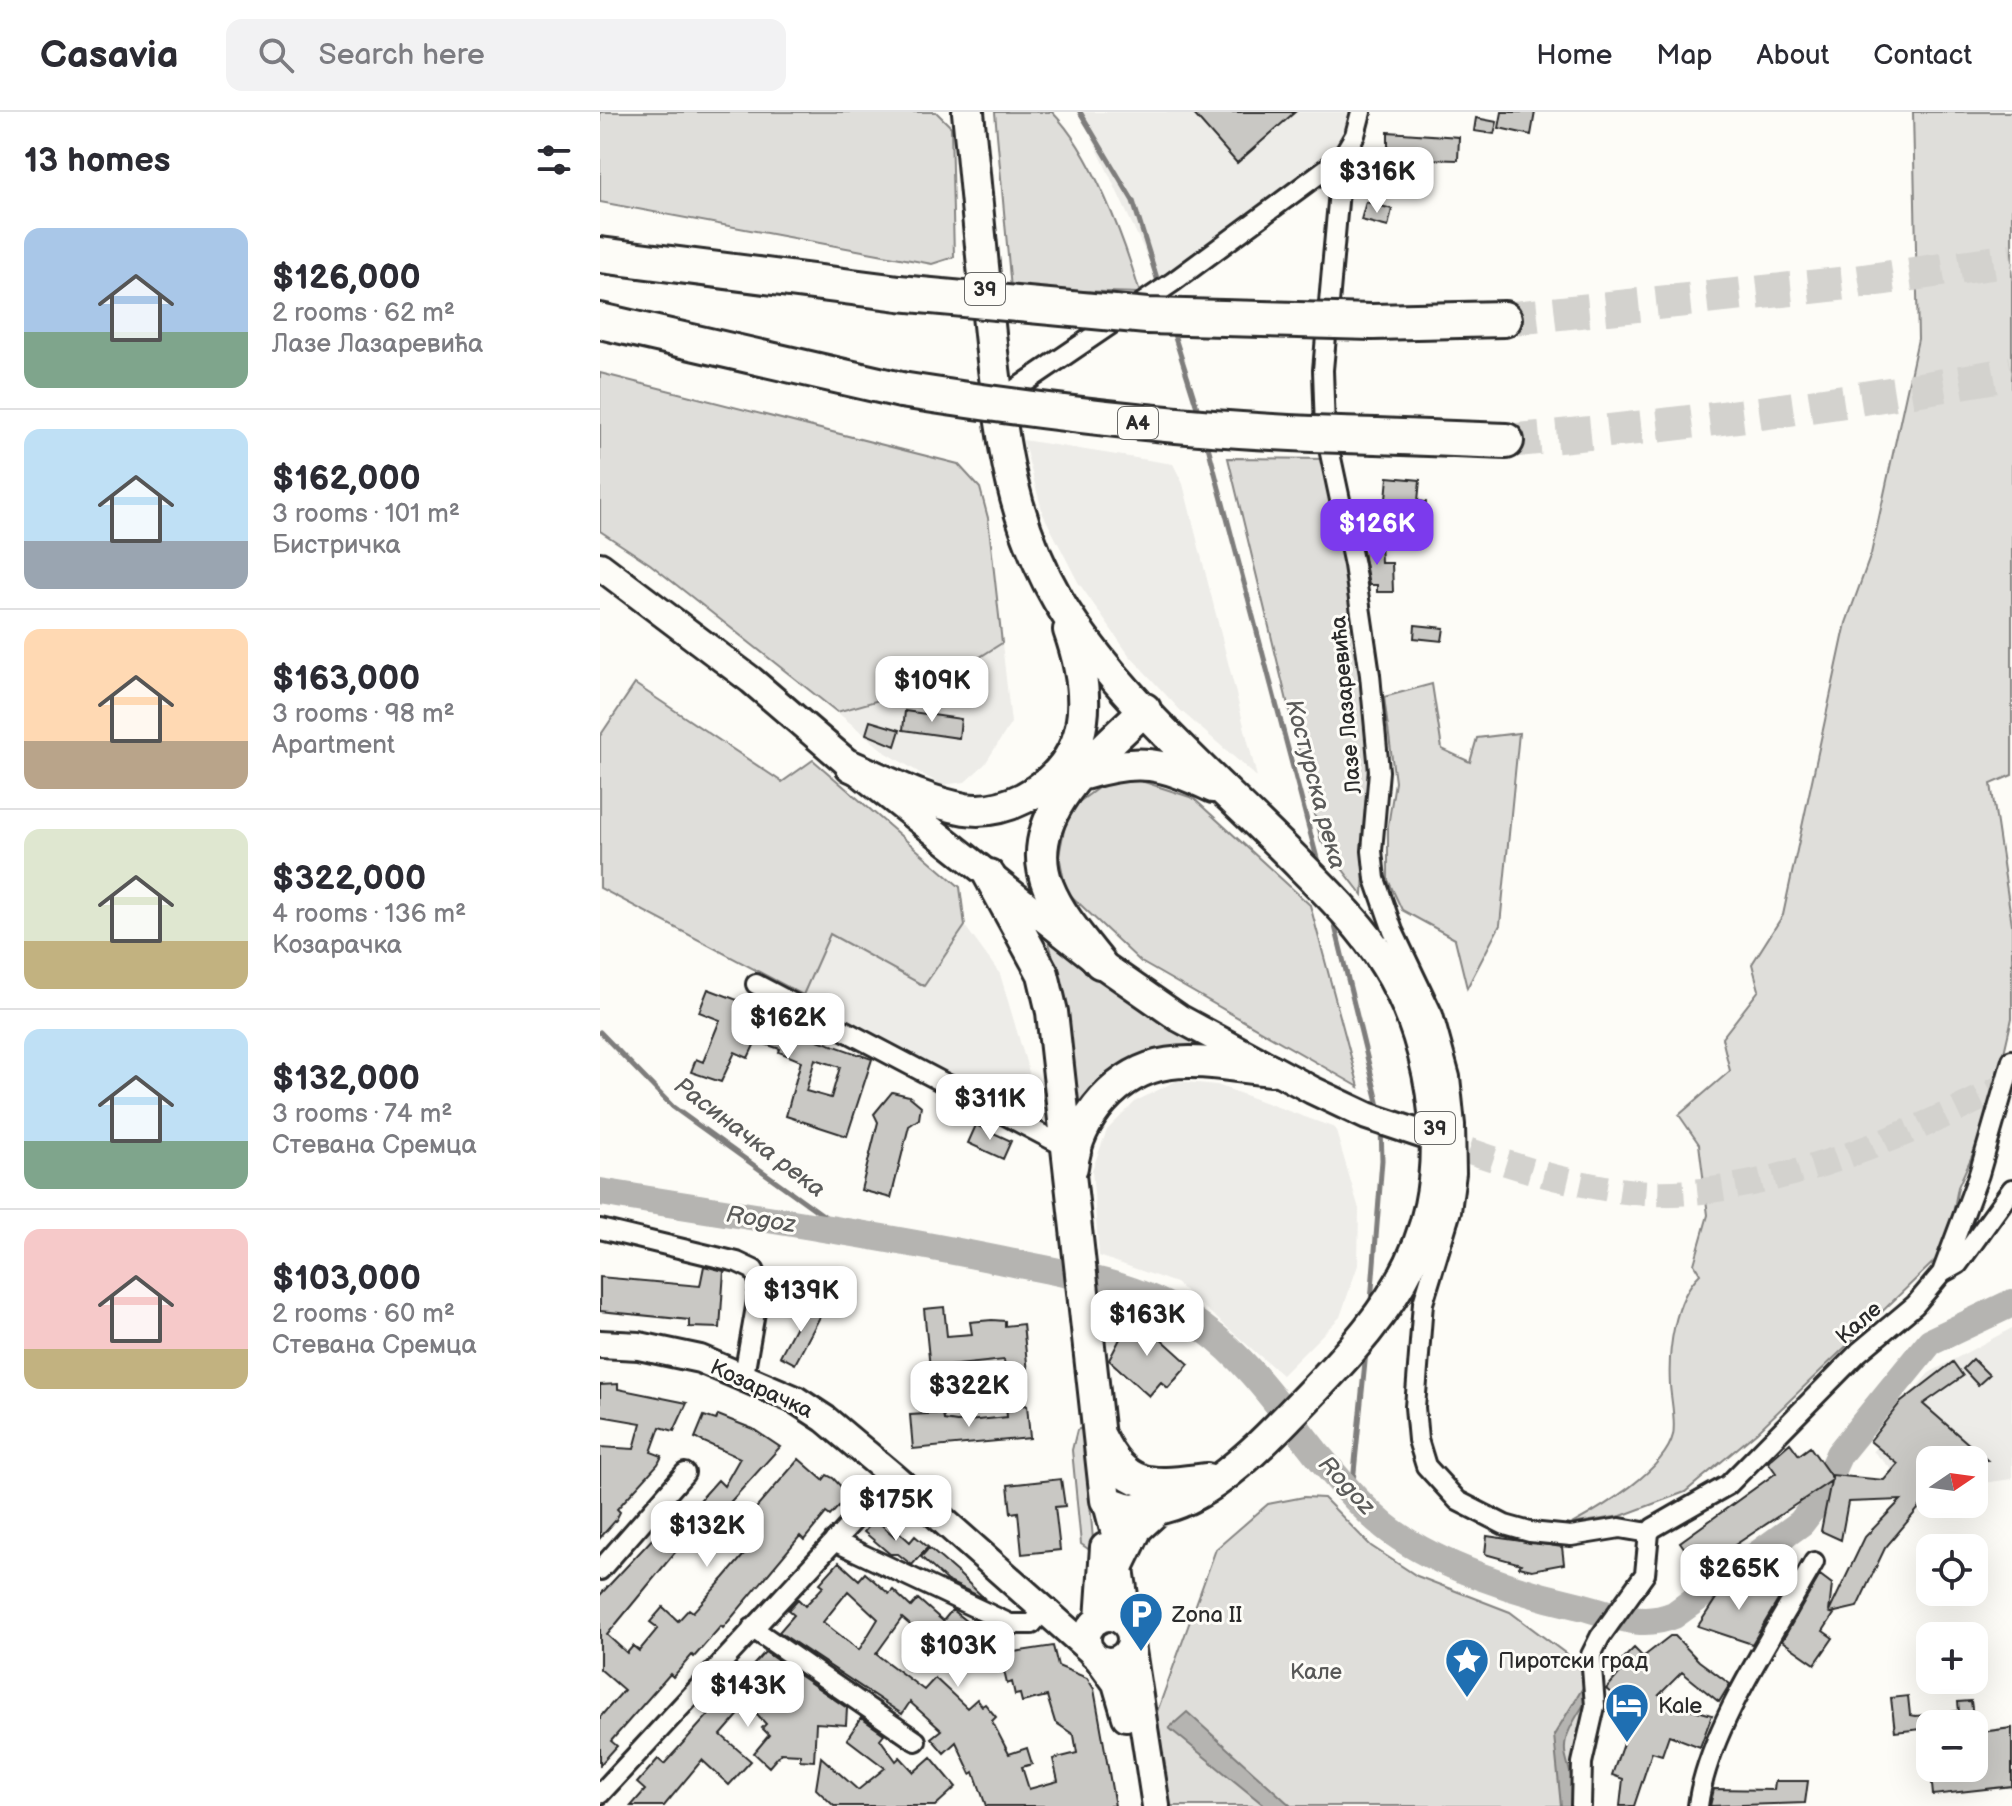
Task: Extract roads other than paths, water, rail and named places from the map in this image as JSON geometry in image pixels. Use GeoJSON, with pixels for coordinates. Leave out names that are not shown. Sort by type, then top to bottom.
{"type":"FeatureCollection","features":[{"type":"Feature","properties":{"kind":"highway"},"geometry":{"type":"LineString","coordinates":[[600,255],[899,293],[1147,316],[1372,322],[1504,319]]}},
{"type":"Feature","properties":{"kind":"highway","name":"A4"},"geometry":{"type":"LineString","coordinates":[[600,321],[901,390],[1159,426],[1260,434],[1506,441]]}},
{"type":"Feature","properties":{"kind":"main road","name":"39"},"geometry":{"type":"LineString","coordinates":[[968,112],[1006,465],[1038,560],[1060,603],[1136,699],[1339,905],[1386,965],[1418,1039],[1432,1092],[1435,1130],[1433,1192],[1415,1261],[1396,1292],[1338,1364],[1267,1439],[1225,1477],[1156,1496],[1129,1509],[1106,1500]]}},
{"type":"Feature","properties":{"kind":"main road"},"geometry":{"type":"LineString","coordinates":[[600,566],[751,680],[851,766],[1100,963],[1179,1018],[1271,1070],[1367,1116],[1414,1132]]}},
{"type":"Feature","properties":{"kind":"main road"},"geometry":{"type":"LineString","coordinates":[[1060,603],[1080,660],[1085,695],[1079,762],[1059,800],[1043,843],[1042,859],[1047,884],[1057,905],[1100,963]]}},
{"type":"Feature","properties":{"kind":"main road"},"geometry":{"type":"LineString","coordinates":[[851,766],[932,800],[967,809],[989,809],[1014,803],[1079,762],[1136,699]]}},
{"type":"Feature","properties":{"kind":"main road"},"geometry":{"type":"LineString","coordinates":[[1079,762],[1160,765],[1234,797]]}},
{"type":"Feature","properties":{"kind":"main road"},"geometry":{"type":"LineString","coordinates":[[989,875],[1043,974],[1052,1012],[1064,1146],[1106,1500],[1120,1563],[1156,1806]]}},
{"type":"Feature","properties":{"kind":"main road"},"geometry":{"type":"LineString","coordinates":[[1070,1189],[1074,1152],[1084,1128],[1095,1109],[1121,1081],[1141,1070],[1182,1061],[1271,1070]]}},
{"type":"Feature","properties":{"kind":"main road","name":"Козарачка"},"geometry":{"type":"LineString","coordinates":[[600,1344],[639,1346],[744,1375],[796,1400],[825,1419],[894,1477],[1046,1608],[1056,1623],[1095,1654],[1108,1669],[1123,1701],[1141,1806]]}},
{"type":"Feature","properties":{"kind":"main road"},"geometry":{"type":"LineString","coordinates":[[1098,1433],[1119,1467],[1156,1496],[1129,1538],[1120,1563]]}},
{"type":"Feature","properties":{"kind":"main road"},"geometry":{"type":"LineString","coordinates":[[1106,1500],[1105,1567],[1096,1622],[1088,1638],[1095,1654],[1117,1659],[1130,1637]]}},
{"type":"Feature","properties":{"kind":"main road","name":"Козарачка"},"geometry":{"type":"LineString","coordinates":[[1046,1608],[1096,1622]]}},
{"type":"Feature","properties":{"kind":"main road"},"geometry":{"type":"LineString","coordinates":[[1096,1622],[1113,1617],[1130,1637]]}},
{"type":"Feature","properties":{"kind":"street","name":"Лазе Лазаревића"},"geometry":{"type":"LineString","coordinates":[[998,401],[1173,282],[1342,157],[1355,135],[1361,112]]}},
{"type":"Feature","properties":{"kind":"street","name":"Лазе Лазаревића"},"geometry":{"type":"LineString","coordinates":[[1342,157],[1323,370],[1325,430],[1354,565],[1370,675],[1379,771],[1372,851],[1375,879],[1393,931],[1433,1015],[1450,1077],[1455,1125],[1456,1173],[1451,1211],[1436,1249],[1423,1303],[1415,1407],[1418,1440],[1426,1466],[1458,1501],[1505,1525],[1530,1532],[1571,1536],[1620,1528],[1649,1533]]}},
{"type":"Feature","properties":{"kind":"street"},"geometry":{"type":"LineString","coordinates":[[756,984],[1064,1146]]}},
{"type":"Feature","properties":{"kind":"street"},"geometry":{"type":"LineString","coordinates":[[1942,1273],[1979,1174],[2012,1060]]}},
{"type":"Feature","properties":{"kind":"street","name":"Кале"},"geometry":{"type":"LineString","coordinates":[[1649,1533],[1728,1485],[1859,1352],[1915,1305],[1942,1273],[1958,1264],[2012,1189]]}},
{"type":"Feature","properties":{"kind":"street"},"geometry":{"type":"LineString","coordinates":[[600,1229],[737,1262],[754,1270],[760,1284],[744,1375]]}},
{"type":"Feature","properties":{"kind":"street"},"geometry":{"type":"LineString","coordinates":[[600,1570],[685,1473]]}},
{"type":"Feature","properties":{"kind":"street"},"geometry":{"type":"LineString","coordinates":[[600,1794],[894,1477]]}},
{"type":"Feature","properties":{"kind":"street"},"geometry":{"type":"LineString","coordinates":[[1581,1806],[1582,1763],[1595,1706],[1591,1655],[1619,1608],[1645,1574],[1649,1533]]}},
{"type":"Feature","properties":{"kind":"street"},"geometry":{"type":"LineString","coordinates":[[834,1541],[1010,1624],[1032,1624],[1046,1608]]}},
{"type":"Feature","properties":{"kind":"street"},"geometry":{"type":"LineString","coordinates":[[1698,1806],[1704,1770],[1722,1728],[1814,1562]]}},
{"type":"Feature","properties":{"kind":"street"},"geometry":{"type":"LineString","coordinates":[[752,1628],[916,1741]]}},
{"type":"Feature","properties":{"kind":"waterway","name":"Костурска река"},"geometry":{"type":"LineString","coordinates":[[1080,112],[1133,201],[1160,288]]}},
{"type":"Feature","properties":{"kind":"waterway","name":"Костурска река"},"geometry":{"type":"LineString","coordinates":[[1172,328],[1199,414]]}},
{"type":"Feature","properties":{"kind":"waterway","name":"Костурска река"},"geometry":{"type":"LineString","coordinates":[[1206,439],[1319,866]]}},
{"type":"Feature","properties":{"kind":"waterway","name":"Костурска река"},"geometry":{"type":"LineString","coordinates":[[1333,918],[1380,1110]]}},
{"type":"Feature","properties":{"kind":"waterway","name":"Расиначка река"},"geometry":{"type":"LineString","coordinates":[[600,1032],[673,1107],[848,1233]]}},
{"type":"Feature","properties":{"kind":"waterway","name":"Костурска река"},"geometry":{"type":"LineString","coordinates":[[1371,1302],[1382,1160],[1381,1128]]}},
{"type":"Feature","properties":{"kind":"waterway","name":"Rogoz"},"geometry":{"type":"LineString","coordinates":[[600,1192],[949,1250],[1079,1276],[1155,1300],[1203,1328],[1235,1355],[1264,1386],[1342,1484],[1371,1514],[1410,1544],[1455,1566],[1529,1593],[1636,1621],[1674,1615],[1801,1523],[1817,1502],[1839,1454],[1930,1342],[2012,1303]]}},
{"type":"Feature","properties":{"kind":"waterway","name":"Костурска река"},"geometry":{"type":"LineString","coordinates":[[1352,1492],[1366,1352]]}},
{"type":"Feature","properties":{"kind":"tunnel"},"geometry":{"type":"LineString","coordinates":[[1504,319],[1849,283],[2012,260]]}},
{"type":"Feature","properties":{"kind":"tunnel"},"geometry":{"type":"LineString","coordinates":[[1506,441],[1760,413],[2012,373]]}},
{"type":"Feature","properties":{"kind":"tunnel"},"geometry":{"type":"LineString","coordinates":[[1432,1138],[1539,1173],[1594,1186],[1649,1193],[1694,1192],[1788,1174],[1836,1159],[1929,1122],[2012,1082]]}},
{"type":"Feature","properties":{"kind":"place","name":"Zona II"},"geometry":{"type":"Point","coordinates":[1141,1653]}},
{"type":"Feature","properties":{"kind":"place","name":"Пиротски град"},"geometry":{"type":"Point","coordinates":[1467,1699]}},
{"type":"Feature","properties":{"kind":"place","name":"Kale"},"geometry":{"type":"Point","coordinates":[1627,1744]}}]}
